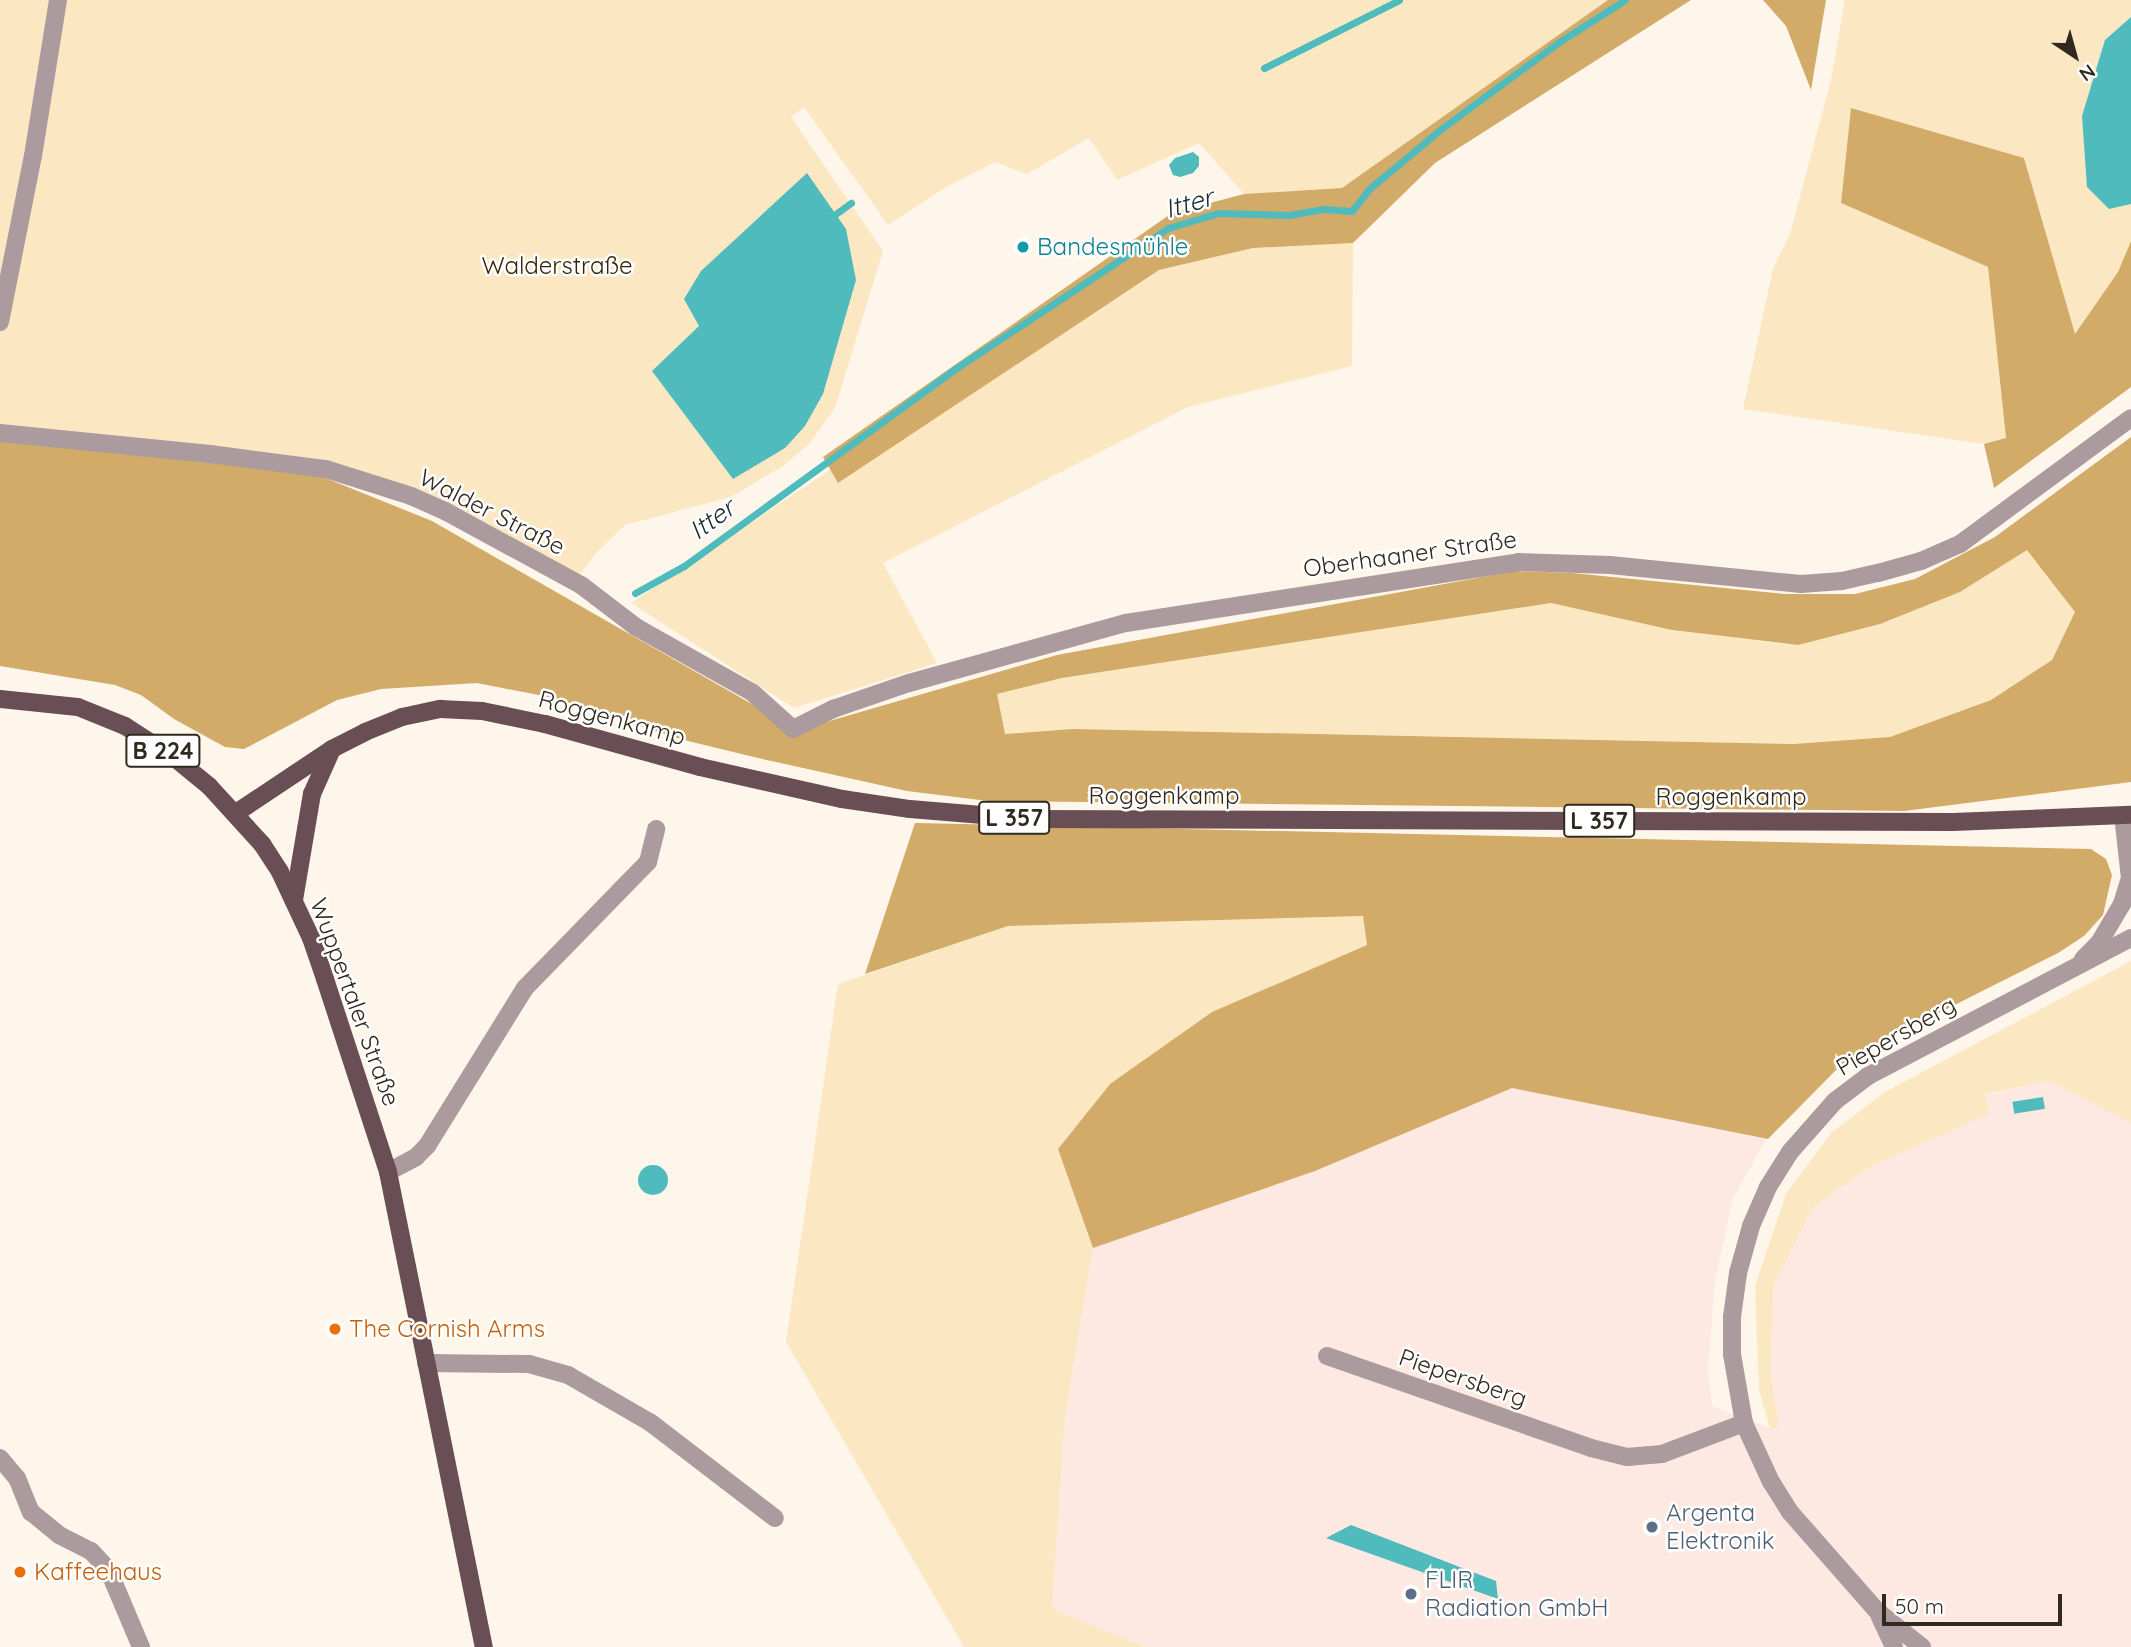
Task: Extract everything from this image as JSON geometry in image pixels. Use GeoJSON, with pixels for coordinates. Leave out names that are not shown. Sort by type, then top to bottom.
{"type":"FeatureCollection","features":[{"type":"Feature","properties":{"kind":"main road","name":"Wuppertaler Straße"},"geometry":{"type":"LineString","coordinates":[[0,699],[78,707],[125,726],[176,759],[236,813],[270,855],[294,900],[337,1011],[388,1172],[484,1647]]}},
{"type":"Feature","properties":{"kind":"main road","name":"Roggenkamp"},"geometry":{"type":"LineString","coordinates":[[236,813],[332,749],[402,717],[440,709],[482,711],[545,724],[700,767],[842,799],[910,809],[1029,819],[1953,822],[2127,815]]}},
{"type":"Feature","properties":{"kind":"main road"},"geometry":{"type":"LineString","coordinates":[[294,900],[312,794],[332,749]]}},
{"type":"Feature","properties":{"kind":"street"},"geometry":{"type":"LineString","coordinates":[[0,321],[33,156],[58,0]]}},
{"type":"Feature","properties":{"kind":"street","name":"Oberhaaner Straße"},"geometry":{"type":"LineString","coordinates":[[793,729],[833,709],[909,682],[1126,623],[1506,564],[1610,565],[1801,584],[1842,581],[1878,573],[1921,561],[1960,544],[2131,418]]}},
{"type":"Feature","properties":{"kind":"street","name":"Walder Straße"},"geometry":{"type":"LineString","coordinates":[[0,433],[326,469],[411,496],[446,511],[581,585],[636,627],[752,693],[793,729]]}},
{"type":"Feature","properties":{"kind":"street","name":"Piepersberg"},"geometry":{"type":"LineString","coordinates":[[2072,969],[2099,943],[2122,904],[2130,878],[2127,815]]}},
{"type":"Feature","properties":{"kind":"street"},"geometry":{"type":"LineString","coordinates":[[388,1172],[416,1157],[427,1146],[524,988],[648,862],[656,829]]}},
{"type":"Feature","properties":{"kind":"street","name":"Piepersberg"},"geometry":{"type":"LineString","coordinates":[[1922,1647],[1877,1611],[1790,1512],[1770,1482],[1744,1423],[1732,1354],[1738,1273],[1755,1216],[1768,1186],[1790,1152],[1835,1101],[1868,1076],[2131,938]]}},
{"type":"Feature","properties":{"kind":"street","name":"Piepersberg"},"geometry":{"type":"LineString","coordinates":[[1327,1356],[1578,1443],[1628,1457],[1662,1454],[1744,1423]]}},
{"type":"Feature","properties":{"kind":"street"},"geometry":{"type":"LineString","coordinates":[[426,1363],[529,1364],[568,1375],[651,1423],[775,1518]]}},
{"type":"Feature","properties":{"kind":"street"},"geometry":{"type":"LineString","coordinates":[[0,1458],[17,1478],[31,1512],[48,1528],[97,1556],[108,1569],[141,1647]]}},
{"type":"Feature","properties":{"kind":"street","name":"Piepersberg"},"geometry":{"type":"LineString","coordinates":[[1877,1611],[1894,1647]]}},
{"type":"Feature","properties":{"kind":"shaded area"},"geometry":{"type":"Polygon","coordinates":[[[1608,0],[1691,0],[1435,163],[1353,243],[1253,248],[1159,270],[838,483],[823,457],[1172,213],[1244,194],[1342,188],[1608,0]]]}},
{"type":"Feature","properties":{"kind":"shaded area"},"geometry":{"type":"Polygon","coordinates":[[[1763,0],[1826,0],[1811,90],[1786,26],[1763,0]]]}},
{"type":"Feature","properties":{"kind":"shaded area"},"geometry":{"type":"Polygon","coordinates":[[[1851,108],[2024,158],[2075,334],[2118,272],[2131,241],[2131,387],[1994,488],[1984,444],[2006,438],[1988,267],[1841,203],[1851,108]]]}},
{"type":"Feature","properties":{"kind":"shaded area"},"geometry":{"type":"Polygon","coordinates":[[[0,434],[323,477],[432,521],[771,715],[826,722],[1057,655],[1515,571],[1572,573],[1785,594],[1855,594],[1915,579],[1995,537],[2131,437],[2131,782],[1904,811],[988,801],[907,791],[758,758],[684,740],[554,698],[477,683],[381,689],[337,700],[244,749],[225,747],[174,719],[141,695],[115,685],[0,666],[0,434]],[[2027,550],[1960,592],[1880,624],[1798,645],[1672,630],[1551,603],[1062,678],[997,694],[1005,734],[1072,729],[1794,744],[1890,737],[1991,700],[2052,660],[2075,612],[2027,550]]]}},
{"type":"Feature","properties":{"kind":"shaded area"},"geometry":{"type":"Polygon","coordinates":[[[915,823],[2091,849],[2106,859],[2112,875],[2103,915],[2084,936],[2058,953],[1881,1042],[1836,1070],[1768,1139],[1512,1088],[1315,1171],[1093,1248],[1058,1149],[1110,1084],[1212,1012],[1367,945],[1363,916],[1008,926],[865,974],[915,823]]]}},
{"type":"Feature","properties":{"kind":"shaded area"},"geometry":{"type":"Polygon","coordinates":[[[2048,1081],[2131,1123],[2131,1647],[1146,1647],[1052,1609],[1065,1417],[1093,1248],[1315,1171],[1512,1088],[1766,1139],[1733,1199],[1715,1280],[1708,1369],[1712,1406],[1770,1428],[1779,1428],[1771,1375],[1773,1287],[1814,1206],[1874,1165],[1988,1114],[1984,1095],[2048,1081]]]}},
{"type":"Feature","properties":{"kind":"green space","name":"Walderstraße"},"geometry":{"type":"Polygon","coordinates":[[[0,0],[1608,0],[1342,188],[1244,194],[1199,143],[1117,180],[1089,138],[1027,174],[995,162],[946,187],[888,225],[804,107],[791,117],[883,251],[835,408],[809,444],[783,466],[731,497],[625,525],[597,552],[573,583],[449,509],[328,465],[0,432],[0,0]]]}},
{"type":"Feature","properties":{"kind":"green space"},"geometry":{"type":"Polygon","coordinates":[[[1845,0],[2131,0],[2131,241],[2118,272],[2075,335],[2024,158],[1851,108],[1841,203],[1988,267],[2006,439],[1984,444],[1743,409],[1773,269],[1790,234],[1831,80],[1845,0]]]}},
{"type":"Feature","properties":{"kind":"green space"},"geometry":{"type":"Polygon","coordinates":[[[1353,243],[1352,366],[1188,407],[883,563],[937,663],[794,708],[631,603],[830,470],[839,482],[1159,270],[1253,248],[1353,243]]]}},
{"type":"Feature","properties":{"kind":"green space"},"geometry":{"type":"Polygon","coordinates":[[[2027,549],[2075,612],[2052,660],[1991,700],[1890,737],[1794,744],[1072,729],[1004,734],[997,694],[1062,678],[1551,603],[1672,630],[1795,645],[1880,624],[1960,592],[2027,549]]]}},
{"type":"Feature","properties":{"kind":"green space"},"geometry":{"type":"Polygon","coordinates":[[[1363,916],[1367,945],[1212,1012],[1110,1084],[1058,1149],[1093,1248],[1065,1417],[1052,1609],[1146,1647],[964,1647],[786,1342],[838,984],[1008,926],[1363,916]]]}},
{"type":"Feature","properties":{"kind":"green space"},"geometry":{"type":"Polygon","coordinates":[[[2131,961],[2131,1123],[2048,1081],[1985,1094],[1989,1114],[1874,1165],[1814,1206],[1773,1287],[1771,1375],[1779,1428],[1770,1428],[1759,1390],[1755,1286],[1786,1194],[1831,1133],[1885,1092],[2131,961]]]}},
{"type":"Feature","properties":{"kind":"water"},"geometry":{"type":"Polygon","coordinates":[[[2131,17],[2131,204],[2109,209],[2087,187],[2082,116],[2105,40],[2131,17]]]}},
{"type":"Feature","properties":{"kind":"water"},"geometry":{"type":"Polygon","coordinates":[[[1193,152],[1199,157],[1199,166],[1193,173],[1180,177],[1173,175],[1169,165],[1175,158],[1193,152]]]}},
{"type":"Feature","properties":{"kind":"water"},"geometry":{"type":"Polygon","coordinates":[[[807,173],[846,229],[856,280],[823,394],[805,426],[785,448],[733,479],[652,371],[699,326],[684,299],[701,271],[807,173]]]}},
{"type":"Feature","properties":{"kind":"water"},"geometry":{"type":"Polygon","coordinates":[[[2043,1097],[2045,1109],[2014,1114],[2012,1102],[2043,1097]]]}},
{"type":"Feature","properties":{"kind":"water"},"geometry":{"type":"Polygon","coordinates":[[[653,1165],[659,1166],[667,1174],[667,1186],[659,1194],[653,1195],[647,1194],[639,1186],[638,1180],[639,1174],[647,1166],[653,1165]]]}},
{"type":"Feature","properties":{"kind":"water"},"geometry":{"type":"Polygon","coordinates":[[[1351,1525],[1496,1581],[1498,1599],[1326,1538],[1351,1525]]]}},
{"type":"Feature","properties":{"kind":"waterway"},"geometry":{"type":"LineString","coordinates":[[1264,68],[1399,0]]}},
{"type":"Feature","properties":{"kind":"waterway","name":"Itter"},"geometry":{"type":"LineString","coordinates":[[635,593],[684,566],[952,371],[1168,228],[1218,213],[1289,215],[1323,209],[1352,211],[1369,189],[1441,129],[1559,42],[1625,0]]}},
{"type":"Feature","properties":{"kind":"waterway"},"geometry":{"type":"LineString","coordinates":[[830,218],[851,203]]}},
{"type":"Feature","properties":{"kind":"place","name":"Bandesmühle"},"geometry":{"type":"Point","coordinates":[1023,247]}},
{"type":"Feature","properties":{"kind":"place","name":"The Cornish Arms"},"geometry":{"type":"Point","coordinates":[335,1329]}},
{"type":"Feature","properties":{"kind":"place","name":"Argenta Elektronik"},"geometry":{"type":"Point","coordinates":[1652,1527]}},
{"type":"Feature","properties":{"kind":"place","name":"Kaffeehaus"},"geometry":{"type":"Point","coordinates":[20,1572]}},
{"type":"Feature","properties":{"kind":"place","name":"FLIR Radiation GmbH"},"geometry":{"type":"Point","coordinates":[1411,1594]}}]}
